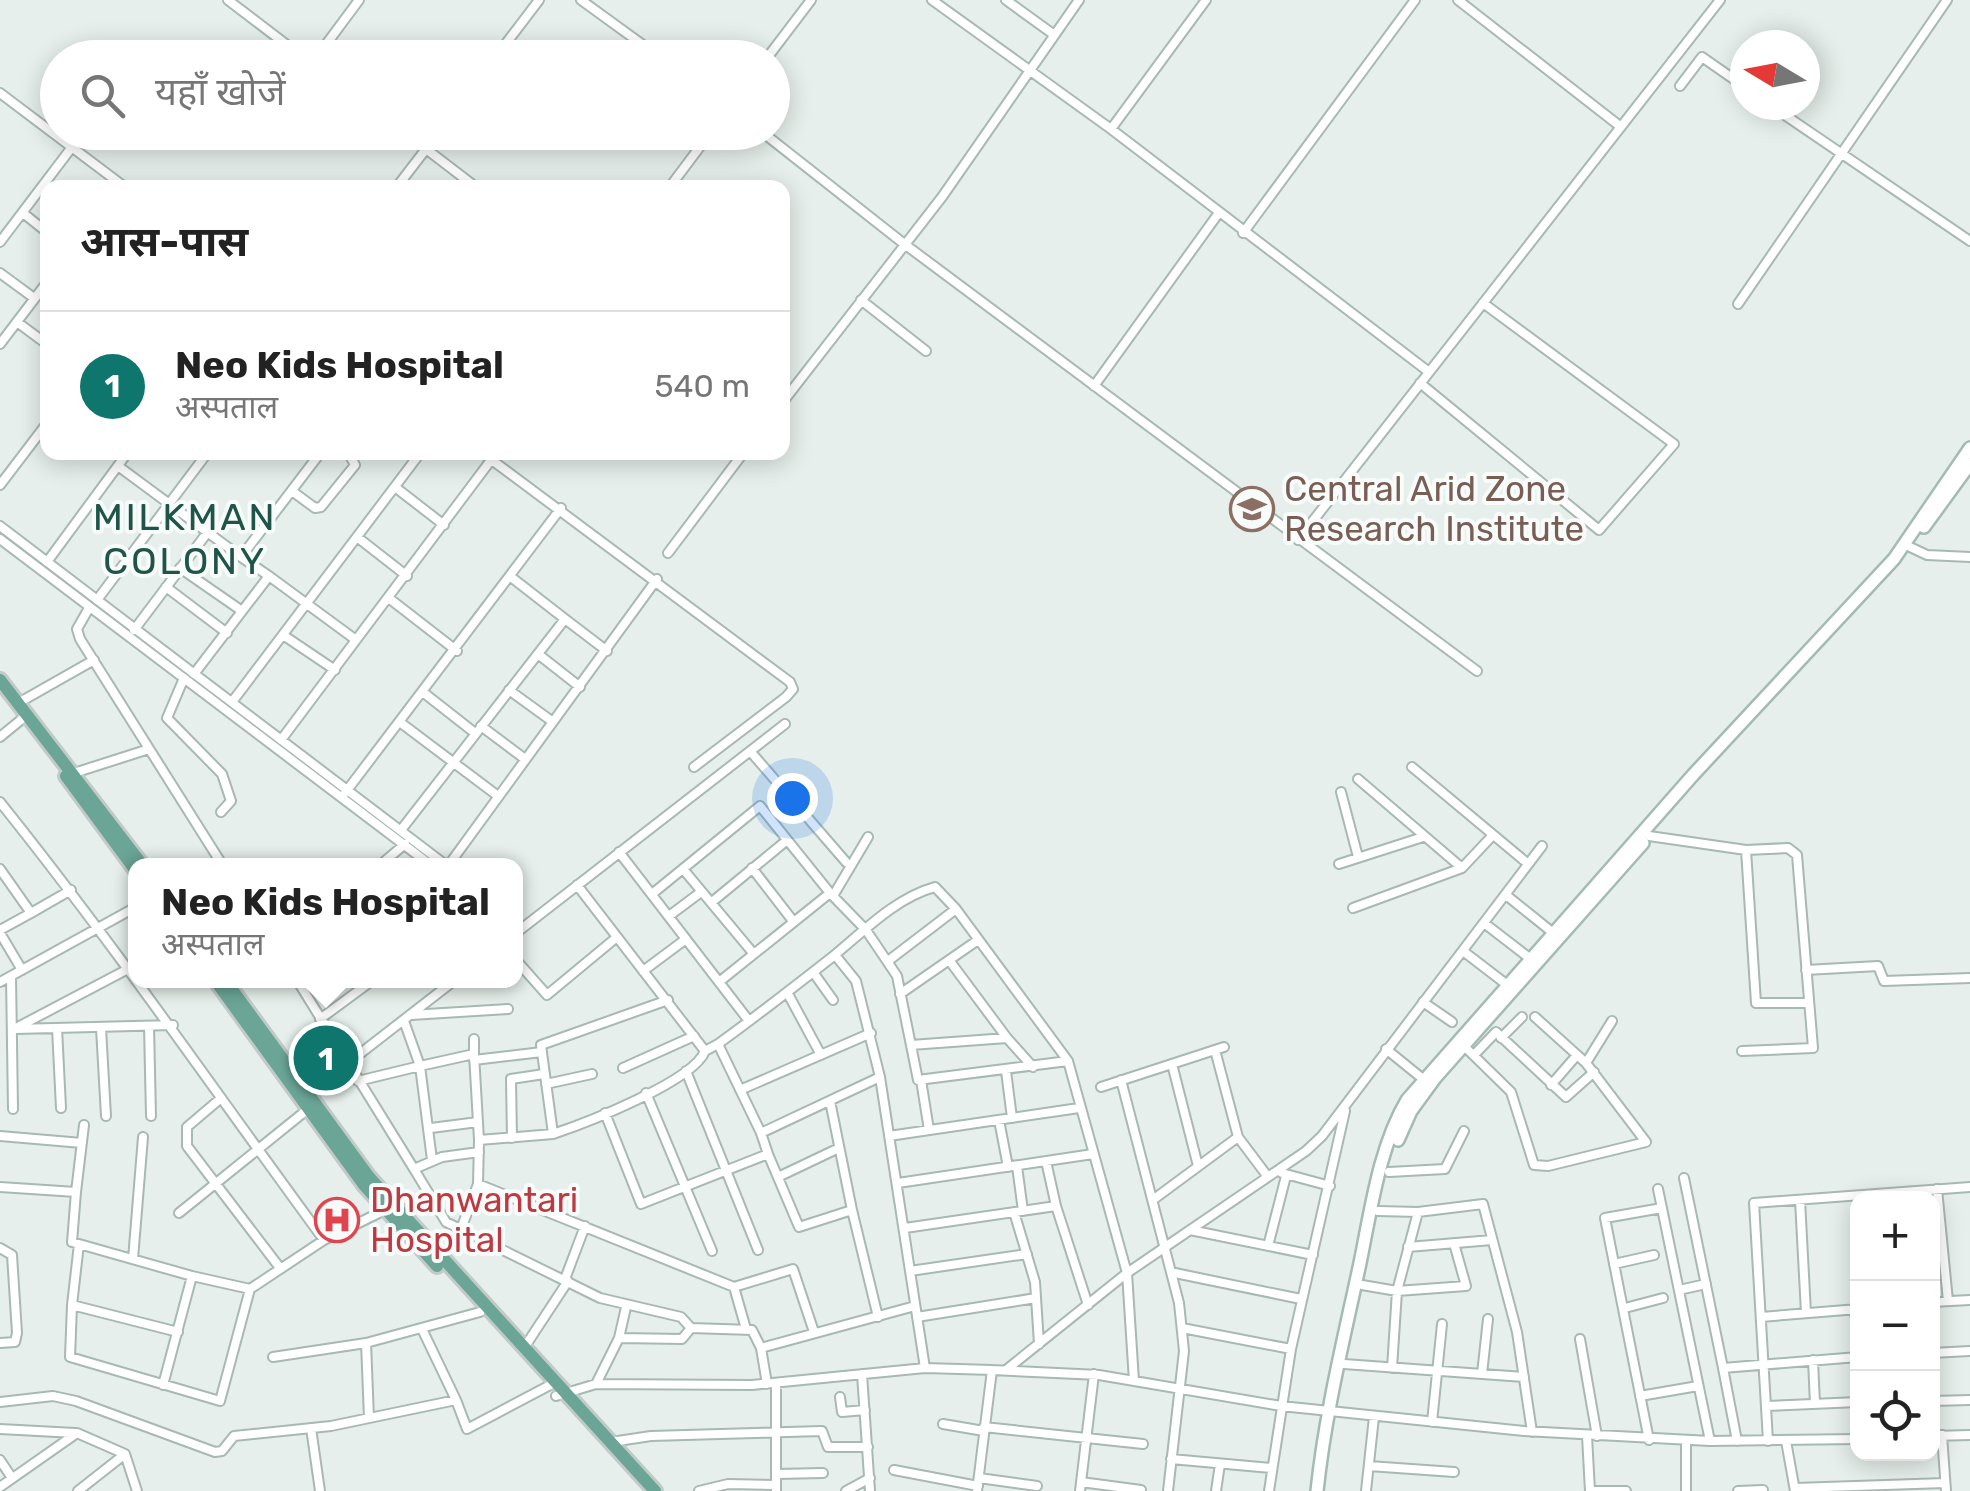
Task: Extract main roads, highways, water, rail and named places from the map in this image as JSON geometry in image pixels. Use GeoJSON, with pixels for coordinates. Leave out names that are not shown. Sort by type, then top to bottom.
{"type":"FeatureCollection","features":[{"type":"Feature","properties":{"kind":"main road"},"geometry":{"type":"LineString","coordinates":[[1331,1412],[1388,1172],[1410,1111],[1469,1051],[1552,932],[1894,558],[1970,448]]}},
{"type":"Feature","properties":{"kind":"main road"},"geometry":{"type":"LineString","coordinates":[[1320,1491],[1331,1412],[1388,1145],[1402,1109],[1423,1079],[1506,984],[1533,961],[1649,836],[1910,547],[1970,464]]}},
{"type":"Feature","properties":{"kind":"main road"},"geometry":{"type":"LineString","coordinates":[[0,680],[138,858]]}},
{"type":"Feature","properties":{"kind":"main road"},"geometry":{"type":"LineString","coordinates":[[0,692],[128,859]]}},
{"type":"Feature","properties":{"kind":"main road"},"geometry":{"type":"LineString","coordinates":[[220,988],[302,1107],[389,1208],[480,1312],[655,1491]]}},
{"type":"Feature","properties":{"kind":"main road"},"geometry":{"type":"LineString","coordinates":[[230,988],[302,1107]]}},
{"type":"Feature","properties":{"kind":"main road"},"geometry":{"type":"LineString","coordinates":[[389,1208],[524,1350],[644,1491]]}},
{"type":"Feature","properties":{"kind":"place","name":"Central Arid Zone Research Institute"},"geometry":{"type":"Point","coordinates":[1252,509]}},
{"type":"Feature","properties":{"kind":"place","name":"Neo Kids Hospital"},"geometry":{"type":"Point","coordinates":[326,1058]}},
{"type":"Feature","properties":{"kind":"place","name":"Dhanwantari Hospital"},"geometry":{"type":"Point","coordinates":[337,1220]}},
{"type":"Feature","properties":{"kind":"district","name":"MILKMAN COLONY"},"geometry":{"type":"Point","coordinates":[185,539]}}]}
